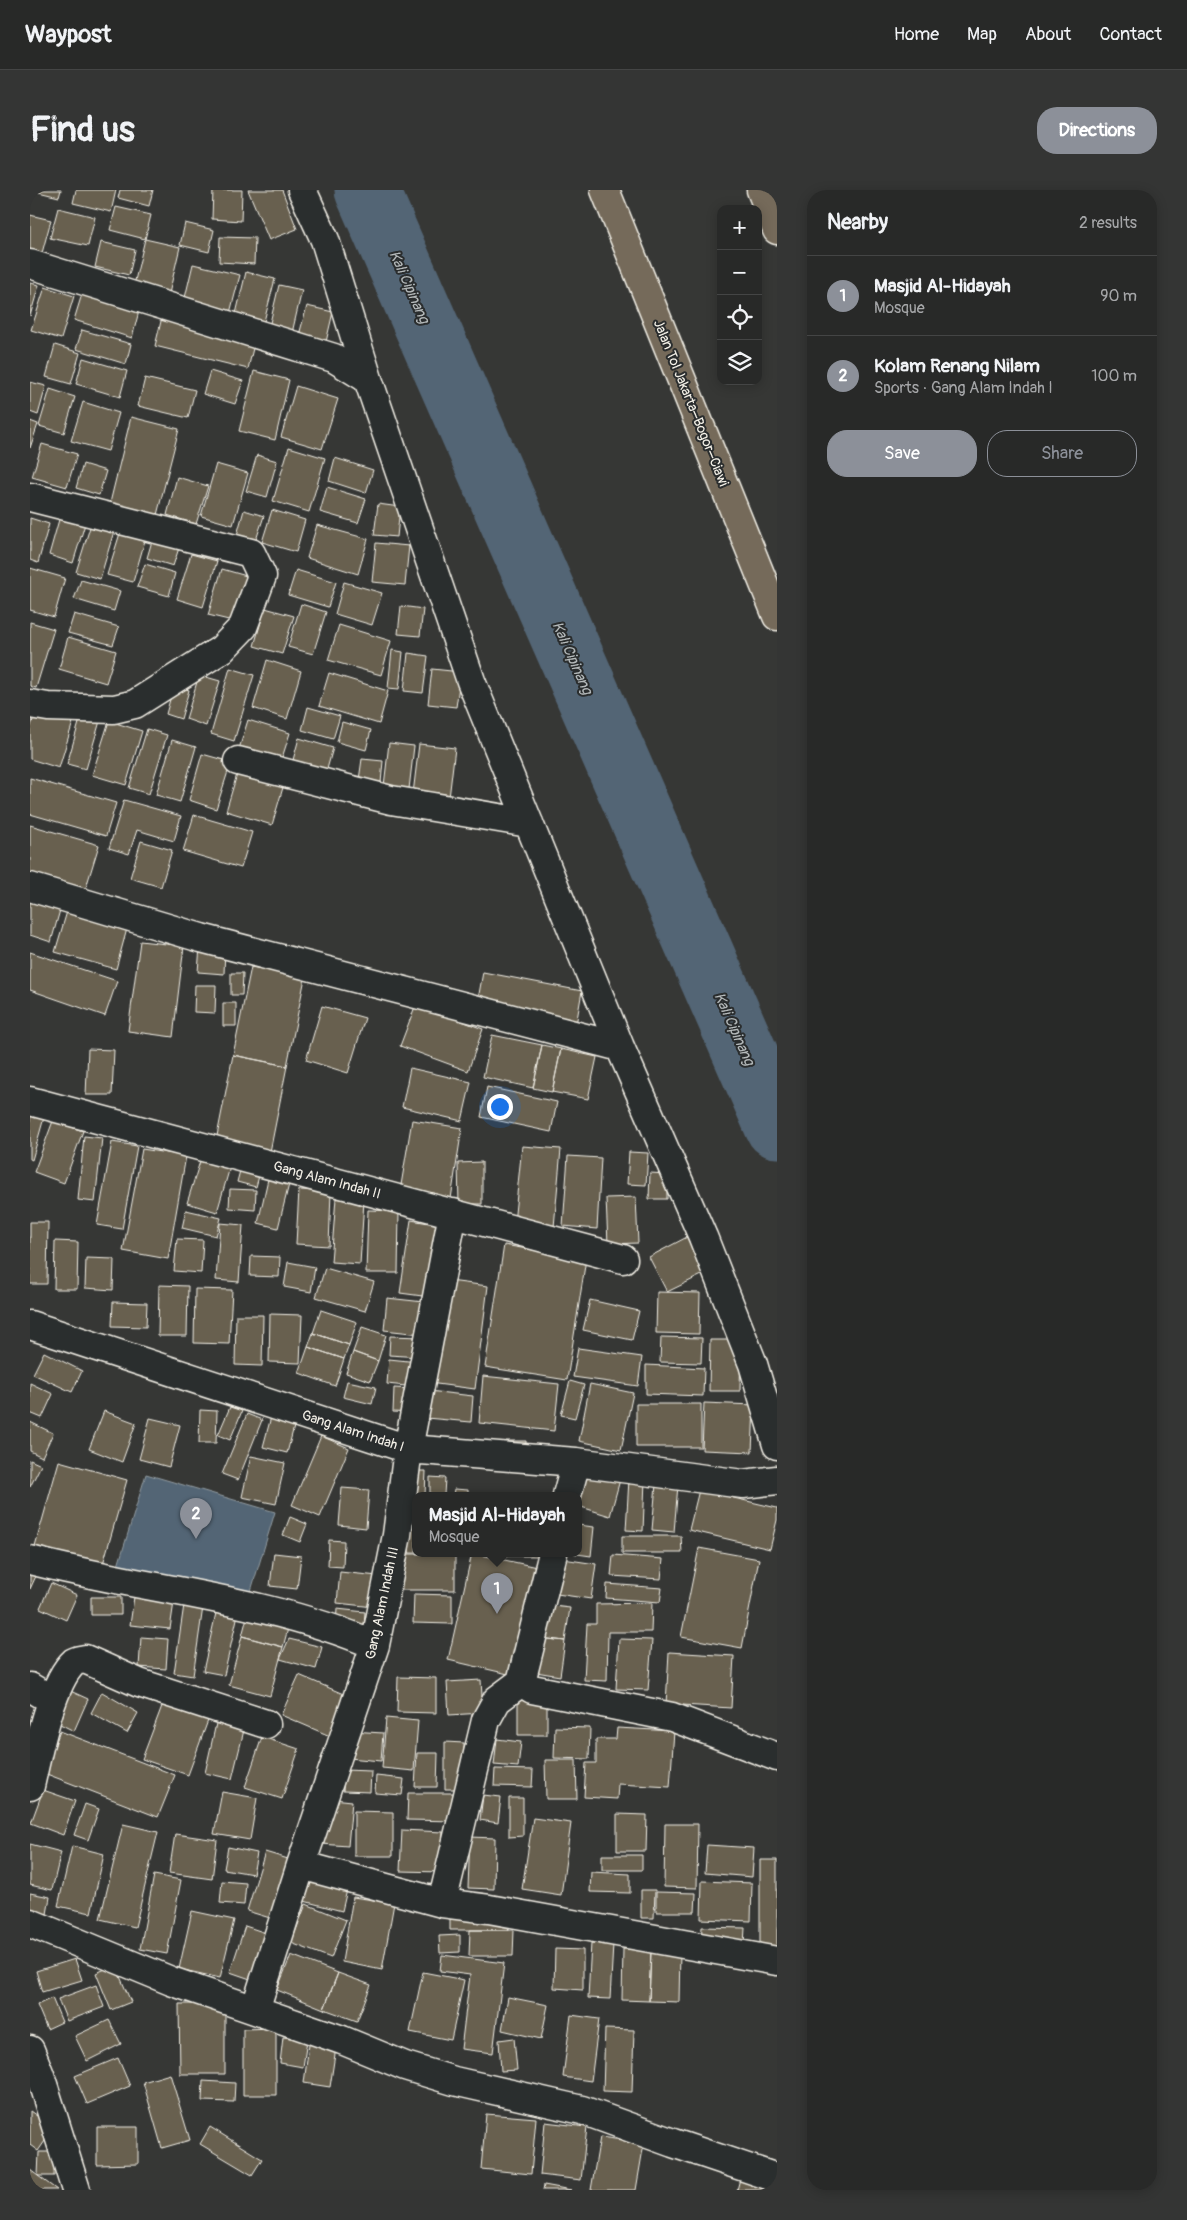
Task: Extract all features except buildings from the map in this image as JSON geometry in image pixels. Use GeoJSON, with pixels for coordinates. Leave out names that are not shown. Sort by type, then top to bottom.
{"type":"FeatureCollection","features":[{"type":"Feature","properties":{"kind":"highway","name":"Jalan Tol Jakarta–Bogor–Ciawi"},"geometry":{"type":"LineString","coordinates":[[606,190],[777,616]]}},
{"type":"Feature","properties":{"kind":"highway"},"geometry":{"type":"LineString","coordinates":[[761,190],[777,230]]}},
{"type":"Feature","properties":{"kind":"street"},"geometry":{"type":"LineString","coordinates":[[302,190],[326,240],[368,379],[471,681],[620,1047],[703,1237],[753,1364],[777,1444]]}},
{"type":"Feature","properties":{"kind":"street"},"geometry":{"type":"LineString","coordinates":[[30,264],[334,358],[368,379]]}},
{"type":"Feature","properties":{"kind":"street"},"geometry":{"type":"LineString","coordinates":[[30,497],[250,553],[262,576],[243,627],[222,649],[135,704],[114,709],[48,707],[30,704]]}},
{"type":"Feature","properties":{"kind":"street"},"geometry":{"type":"LineString","coordinates":[[238,761],[391,800],[529,823]]}},
{"type":"Feature","properties":{"kind":"street"},"geometry":{"type":"LineString","coordinates":[[30,887],[201,938],[620,1047]]}},
{"type":"Feature","properties":{"kind":"street","name":"Gang Alam Indah II"},"geometry":{"type":"LineString","coordinates":[[30,1101],[623,1259]]}},
{"type":"Feature","properties":{"kind":"street","name":"Gang Alam Indah III"},"geometry":{"type":"LineString","coordinates":[[255,2010],[375,1644],[397,1535],[408,1449],[453,1213]]}},
{"type":"Feature","properties":{"kind":"street","name":"Gang Alam Indah I"},"geometry":{"type":"LineString","coordinates":[[30,1326],[408,1449],[576,1462],[743,1484],[777,1480]]}},
{"type":"Feature","properties":{"kind":"street"},"geometry":{"type":"LineString","coordinates":[[569,1492],[576,1462]]}},
{"type":"Feature","properties":{"kind":"street"},"geometry":{"type":"LineString","coordinates":[[442,1903],[486,1720],[497,1700],[521,1682],[553,1557]]}},
{"type":"Feature","properties":{"kind":"street"},"geometry":{"type":"LineString","coordinates":[[30,1560],[115,1580],[185,1592],[278,1613],[351,1634],[375,1644]]}},
{"type":"Feature","properties":{"kind":"street"},"geometry":{"type":"LineString","coordinates":[[30,1786],[41,1693],[74,1662],[85,1659],[139,1683],[266,1724]]}},
{"type":"Feature","properties":{"kind":"street"},"geometry":{"type":"LineString","coordinates":[[521,1682],[532,1689],[672,1717],[777,1757]]}},
{"type":"Feature","properties":{"kind":"street"},"geometry":{"type":"LineString","coordinates":[[301,1865],[442,1903],[489,1909],[777,1961]]}},
{"type":"Feature","properties":{"kind":"street"},"geometry":{"type":"LineString","coordinates":[[30,1923],[171,1980],[342,2040],[406,2066],[454,2081],[582,2110],[672,2143],[777,2178]]}},
{"type":"Feature","properties":{"kind":"street"},"geometry":{"type":"LineString","coordinates":[[30,2050],[40,2075],[76,2190]]}},
{"type":"Feature","properties":{"kind":"water"},"geometry":{"type":"Polygon","coordinates":[[[146,1474],[275,1512],[247,1604],[118,1566],[146,1474]]]}},
{"type":"Feature","properties":{"kind":"waterway","name":"Kali Cipinang"},"geometry":{"type":"LineString","coordinates":[[367,190],[777,1126]]}},
{"type":"Feature","properties":{"kind":"place","name":"Kolam Renang Nilam"},"geometry":{"type":"Point","coordinates":[196,1539]}},
{"type":"Feature","properties":{"kind":"place","name":"Masjid Al-Hidayah"},"geometry":{"type":"Point","coordinates":[497,1614]}}]}
